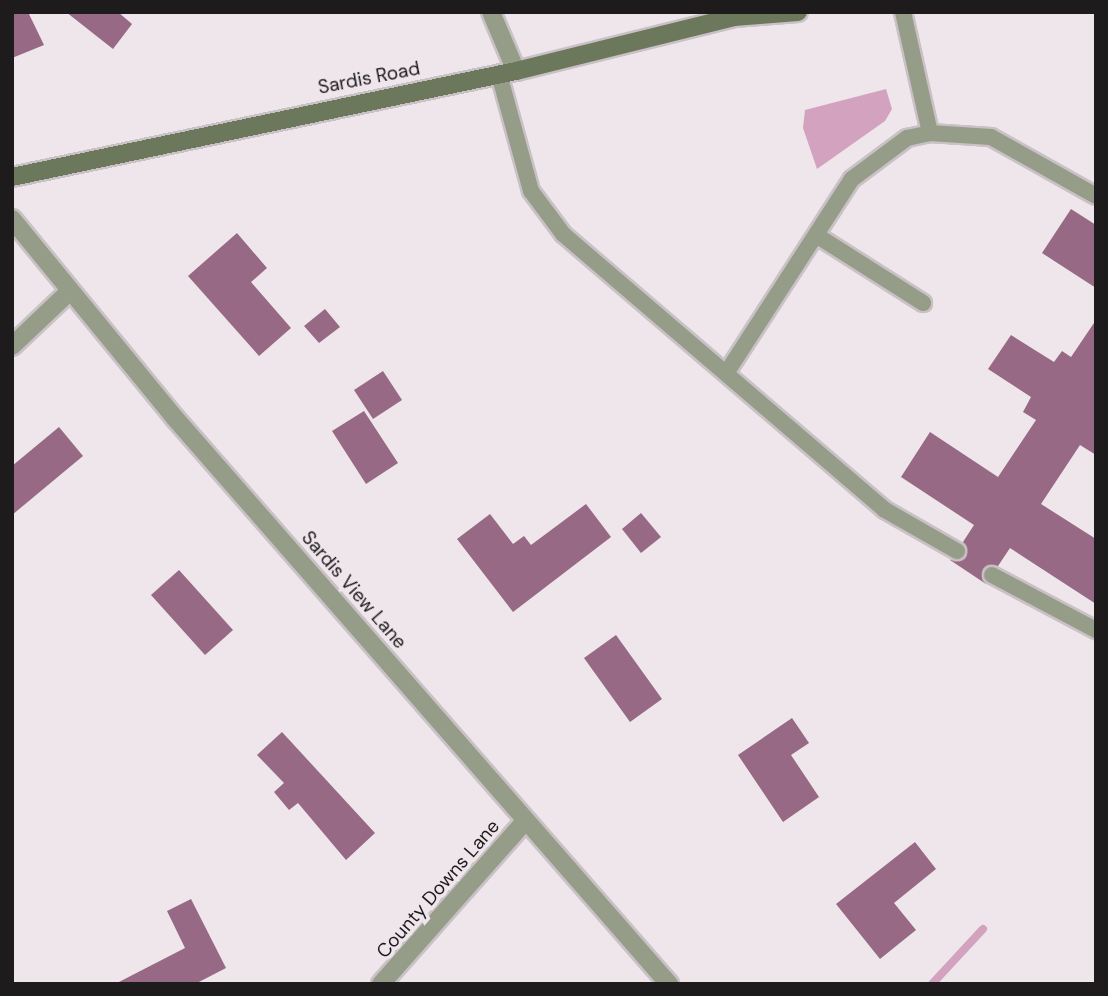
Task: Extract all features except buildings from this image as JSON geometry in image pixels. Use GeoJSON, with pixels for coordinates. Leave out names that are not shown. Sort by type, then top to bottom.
{"type":"FeatureCollection","features":[{"type":"Feature","properties":{"kind":"main road","name":"Sardis Road"},"geometry":{"type":"LineString","coordinates":[[12,177],[507,73],[693,19],[798,12]]}},
{"type":"Feature","properties":{"kind":"street"},"geometry":{"type":"LineString","coordinates":[[491,12],[507,73]]}},
{"type":"Feature","properties":{"kind":"street","name":"Sardis View Lane"},"geometry":{"type":"LineString","coordinates":[[12,219],[69,292],[669,984]]}},
{"type":"Feature","properties":{"kind":"street"},"geometry":{"type":"LineString","coordinates":[[12,346],[69,292]]}},
{"type":"Feature","properties":{"kind":"street","name":"County Downs Lane"},"geometry":{"type":"LineString","coordinates":[[382,984],[525,821]]}},
{"type":"Feature","properties":{"kind":"lane"},"geometry":{"type":"LineString","coordinates":[[903,12],[930,133]]}},
{"type":"Feature","properties":{"kind":"lane"},"geometry":{"type":"LineString","coordinates":[[507,73],[538,206],[885,510],[957,551]]}},
{"type":"Feature","properties":{"kind":"lane"},"geometry":{"type":"LineString","coordinates":[[727,372],[816,235],[873,159],[930,133],[991,137],[1096,196]]}},
{"type":"Feature","properties":{"kind":"lane"},"geometry":{"type":"LineString","coordinates":[[816,235],[923,303]]}},
{"type":"Feature","properties":{"kind":"lane"},"geometry":{"type":"LineString","coordinates":[[992,575],[1096,630]]}},
{"type":"Feature","properties":{"kind":"shaded area"},"geometry":{"type":"Polygon","coordinates":[[[886,89],[892,109],[885,121],[817,169],[803,128],[805,110],[886,89]]]}},
{"type":"Feature","properties":{"kind":"waterway"},"geometry":{"type":"LineString","coordinates":[[932,984],[983,929]]}}]}
